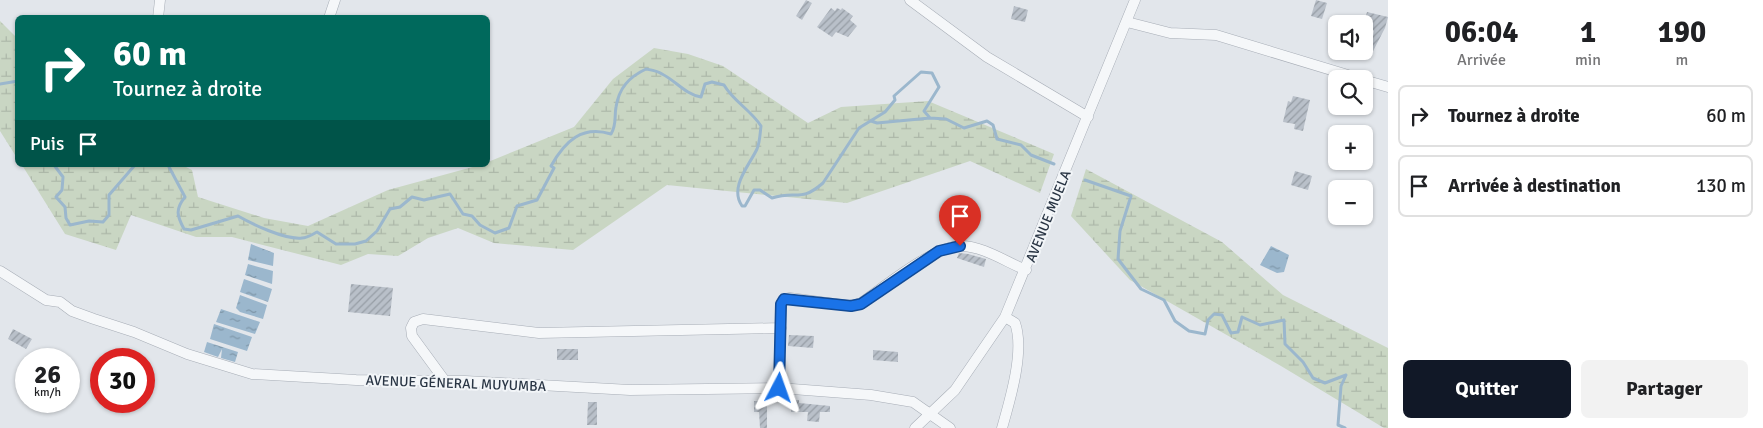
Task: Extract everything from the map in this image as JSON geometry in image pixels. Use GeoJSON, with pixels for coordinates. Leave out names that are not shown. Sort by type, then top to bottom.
{"type":"FeatureCollection","features":[{"type":"Feature","properties":{"kind":"street"},"geometry":{"type":"LineString","coordinates":[[158,15],[160,0]]}},
{"type":"Feature","properties":{"kind":"street"},"geometry":{"type":"LineString","coordinates":[[330,15],[335,0]]}},
{"type":"Feature","properties":{"kind":"street"},"geometry":{"type":"LineString","coordinates":[[910,0],[987,57],[1088,117]]}},
{"type":"Feature","properties":{"kind":"street","name":"AVENUE MUELA"},"geometry":{"type":"LineString","coordinates":[[915,428],[955,390],[972,368],[1005,317],[1026,270],[1135,0]]}},
{"type":"Feature","properties":{"kind":"street"},"geometry":{"type":"LineString","coordinates":[[1127,22],[1170,34],[1216,35],[1332,70]]}},
{"type":"Feature","properties":{"kind":"street"},"geometry":{"type":"LineString","coordinates":[[1373,82],[1388,87]]}},
{"type":"Feature","properties":{"kind":"street"},"geometry":{"type":"LineString","coordinates":[[779,388],[781,304],[784,299],[851,306],[861,304],[939,251],[960,246],[976,248],[1026,270]]}},
{"type":"Feature","properties":{"kind":"street","name":"AVENUE GÉNERAL MUYUMBA"},"geometry":{"type":"LineString","coordinates":[[0,271],[46,300],[60,302],[72,310],[134,332],[187,354],[252,374],[356,380],[445,381],[630,390],[779,388],[906,400],[950,428]]}},
{"type":"Feature","properties":{"kind":"street"},"geometry":{"type":"LineString","coordinates":[[1002,428],[1018,356],[1018,331],[1015,323],[1005,317]]}},
{"type":"Feature","properties":{"kind":"street"},"geometry":{"type":"LineString","coordinates":[[445,381],[412,336],[411,328],[414,322],[423,319],[539,333],[781,328]]}},
{"type":"Feature","properties":{"kind":"green space"},"geometry":{"type":"Polygon","coordinates":[[[0,21],[15,36],[15,155],[0,131],[0,21]]]}},
{"type":"Feature","properties":{"kind":"green space"},"geometry":{"type":"Polygon","coordinates":[[[654,48],[688,54],[723,66],[808,123],[841,107],[928,101],[1054,154],[1040,193],[970,161],[847,203],[667,185],[573,250],[494,243],[458,228],[428,238],[398,256],[368,254],[341,265],[232,237],[196,237],[131,215],[116,250],[65,234],[23,167],[186,167],[192,170],[198,197],[264,218],[308,226],[388,190],[473,167],[490,167],[490,161],[574,127],[613,79],[654,48]]]}},
{"type":"Feature","properties":{"kind":"green space"},"geometry":{"type":"Polygon","coordinates":[[[1086,169],[1222,242],[1283,295],[1388,348],[1388,428],[1384,428],[1281,366],[1130,280],[1071,216],[1086,169]]]}},
{"type":"Feature","properties":{"kind":"water"},"geometry":{"type":"Polygon","coordinates":[[[251,244],[274,253],[273,266],[248,260],[251,244]]]}},
{"type":"Feature","properties":{"kind":"water"},"geometry":{"type":"Polygon","coordinates":[[[1271,246],[1289,255],[1284,272],[1277,273],[1260,265],[1271,246]]]}},
{"type":"Feature","properties":{"kind":"water"},"geometry":{"type":"Polygon","coordinates":[[[248,264],[273,271],[272,284],[245,275],[248,264]]]}},
{"type":"Feature","properties":{"kind":"water"},"geometry":{"type":"Polygon","coordinates":[[[244,279],[272,289],[268,302],[240,292],[244,279]]]}},
{"type":"Feature","properties":{"kind":"water"},"geometry":{"type":"Polygon","coordinates":[[[240,295],[267,305],[263,319],[240,312],[236,308],[240,295]]]}},
{"type":"Feature","properties":{"kind":"water"},"geometry":{"type":"Polygon","coordinates":[[[221,309],[260,322],[255,334],[216,322],[221,309]]]}},
{"type":"Feature","properties":{"kind":"water"},"geometry":{"type":"Polygon","coordinates":[[[214,324],[252,337],[247,351],[210,339],[214,324]]]}},
{"type":"Feature","properties":{"kind":"water"},"geometry":{"type":"Polygon","coordinates":[[[207,342],[238,352],[235,362],[221,358],[222,349],[218,357],[204,352],[207,342]]]}},
{"type":"Feature","properties":{"kind":"building"},"geometry":{"type":"Polygon","coordinates":[[[806,0],[812,3],[802,20],[796,16],[806,0]]]}},
{"type":"Feature","properties":{"kind":"building"},"geometry":{"type":"Polygon","coordinates":[[[1316,0],[1327,3],[1322,19],[1311,16],[1316,0]]]}},
{"type":"Feature","properties":{"kind":"building"},"geometry":{"type":"Polygon","coordinates":[[[1014,6],[1028,10],[1025,22],[1011,19],[1014,6]]]}},
{"type":"Feature","properties":{"kind":"building"},"geometry":{"type":"Polygon","coordinates":[[[831,8],[835,11],[837,8],[841,10],[842,8],[853,16],[850,20],[857,26],[848,37],[836,32],[832,37],[817,27],[831,8]]]}},
{"type":"Feature","properties":{"kind":"building"},"geometry":{"type":"Polygon","coordinates":[[[1367,12],[1388,17],[1385,28],[1373,51],[1373,15],[1366,15],[1367,12]]]}},
{"type":"Feature","properties":{"kind":"building"},"geometry":{"type":"Polygon","coordinates":[[[1293,96],[1310,100],[1303,131],[1294,129],[1295,124],[1283,122],[1288,101],[1291,102],[1293,96]]]}},
{"type":"Feature","properties":{"kind":"building"},"geometry":{"type":"Polygon","coordinates":[[[1295,171],[1312,176],[1308,190],[1291,185],[1295,171]]]}},
{"type":"Feature","properties":{"kind":"building"},"geometry":{"type":"Polygon","coordinates":[[[959,253],[986,259],[984,267],[957,258],[959,253]]]}},
{"type":"Feature","properties":{"kind":"building"},"geometry":{"type":"Polygon","coordinates":[[[351,284],[393,288],[390,316],[348,312],[351,284]]]}},
{"type":"Feature","properties":{"kind":"building"},"geometry":{"type":"Polygon","coordinates":[[[13,329],[32,339],[27,348],[24,348],[8,339],[13,329]]]}},
{"type":"Feature","properties":{"kind":"building"},"geometry":{"type":"Polygon","coordinates":[[[789,335],[814,336],[813,348],[788,346],[789,335]]]}},
{"type":"Feature","properties":{"kind":"building"},"geometry":{"type":"Polygon","coordinates":[[[557,349],[578,349],[578,360],[557,360],[557,349]]]}},
{"type":"Feature","properties":{"kind":"building"},"geometry":{"type":"Polygon","coordinates":[[[873,350],[898,352],[898,362],[873,360],[873,350]]]}},
{"type":"Feature","properties":{"kind":"building"},"geometry":{"type":"Polygon","coordinates":[[[791,400],[799,400],[799,403],[830,406],[830,412],[820,412],[819,422],[807,421],[808,412],[791,412],[791,400]]]}},
{"type":"Feature","properties":{"kind":"building"},"geometry":{"type":"Polygon","coordinates":[[[754,401],[767,401],[767,428],[760,428],[759,412],[754,412],[754,401]]]}},
{"type":"Feature","properties":{"kind":"building"},"geometry":{"type":"Polygon","coordinates":[[[588,402],[597,402],[597,425],[587,425],[588,402]]]}},
{"type":"Feature","properties":{"kind":"waterway"},"geometry":{"type":"LineString","coordinates":[[169,167],[185,197],[178,209],[184,229],[191,230],[238,216],[287,237],[304,238],[317,232],[336,244],[355,244],[366,241],[377,231],[390,209],[400,207],[412,197],[424,200],[450,194],[463,214],[472,216],[480,225],[495,233],[509,228],[517,206],[537,200],[554,168],[551,166],[556,157],[575,137],[591,132],[611,134],[615,124],[617,100],[622,89],[630,80],[646,69],[660,73],[690,93],[701,97],[705,84],[712,82],[724,85],[761,126],[757,149],[745,169],[739,184],[739,199],[742,206],[745,206],[754,190],[760,190],[772,198],[809,193],[815,189],[823,183],[859,128],[885,112],[895,100],[894,96],[921,72],[932,73],[939,87],[924,111],[930,118],[946,119],[964,128],[987,121],[993,125],[997,139],[1021,145],[1031,155],[1054,164]]}},
{"type":"Feature","properties":{"kind":"waterway"},"geometry":{"type":"LineString","coordinates":[[0,84],[15,82]]}},
{"type":"Feature","properties":{"kind":"waterway"},"geometry":{"type":"LineString","coordinates":[[871,121],[877,123],[930,118]]}},
{"type":"Feature","properties":{"kind":"waterway"},"geometry":{"type":"LineString","coordinates":[[56,167],[63,177],[62,190],[56,197],[65,207],[66,218],[70,225],[89,221],[103,222],[109,215],[109,195],[133,167]]}},
{"type":"Feature","properties":{"kind":"waterway"},"geometry":{"type":"LineString","coordinates":[[1085,180],[1131,196],[1120,231],[1118,259],[1141,289],[1164,300],[1175,321],[1189,331],[1205,334],[1208,320],[1214,314],[1222,315],[1231,333],[1238,332],[1242,317],[1260,325],[1284,320],[1285,344],[1303,362],[1313,378],[1325,383],[1346,375],[1341,386],[1338,425],[1345,428]]}},
{"type":"Feature","properties":{"kind":"route"},"geometry":{"type":"LineString","coordinates":[[779,388],[781,304],[784,299],[790,298],[851,306],[861,304],[892,281],[939,251],[960,246]]}}]}
